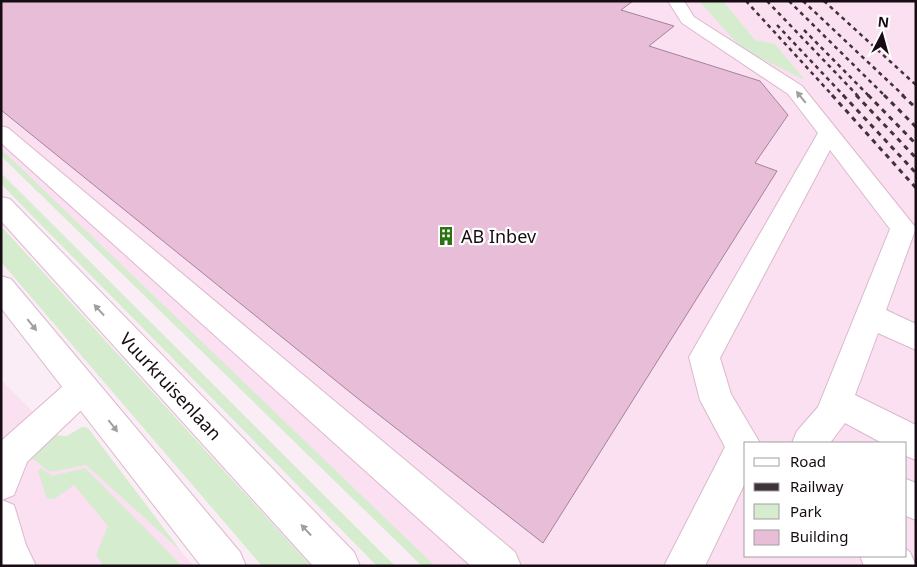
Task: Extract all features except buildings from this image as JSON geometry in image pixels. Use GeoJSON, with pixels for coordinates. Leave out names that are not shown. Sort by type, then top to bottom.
{"type":"FeatureCollection","features":[{"type":"Feature","properties":{"kind":"main road"},"geometry":{"type":"LineString","coordinates":[[676,1],[688,20],[766,71],[772,84],[910,230],[870,315],[831,417],[810,442]]}},
{"type":"Feature","properties":{"kind":"main road"},"geometry":{"type":"LineString","coordinates":[[1,132],[501,566]]}},
{"type":"Feature","properties":{"kind":"main road"},"geometry":{"type":"LineString","coordinates":[[744,445],[716,400],[704,357],[825,138]]}},
{"type":"Feature","properties":{"kind":"main road","name":"Vuurkruisenlaan"},"geometry":{"type":"LineString","coordinates":[[1,206],[340,566]]}},
{"type":"Feature","properties":{"kind":"main road"},"geometry":{"type":"LineString","coordinates":[[1,287],[226,566]]}},
{"type":"Feature","properties":{"kind":"main road"},"geometry":{"type":"LineString","coordinates":[[870,315],[916,338]]}},
{"type":"Feature","properties":{"kind":"main road"},"geometry":{"type":"LineString","coordinates":[[1,482],[15,450],[83,388]]}},
{"type":"Feature","properties":{"kind":"main road"},"geometry":{"type":"LineString","coordinates":[[836,402],[916,443]]}},
{"type":"Feature","properties":{"kind":"main road"},"geometry":{"type":"LineString","coordinates":[[684,566],[744,449]]}},
{"type":"Feature","properties":{"kind":"main road"},"geometry":{"type":"LineString","coordinates":[[1,518],[8,549],[16,566]]}},
{"type":"Feature","properties":{"kind":"main road"},"geometry":{"type":"LineString","coordinates":[[882,557],[896,566]]}},
{"type":"Feature","properties":{"kind":"shaded area"},"geometry":{"type":"Polygon","coordinates":[[[1,1],[699,1],[742,49],[775,44],[755,40],[723,1],[916,1],[916,566],[431,566],[1,153],[1,1]]]}},
{"type":"Feature","properties":{"kind":"shaded area"},"geometry":{"type":"Polygon","coordinates":[[[1,380],[86,465],[182,552],[193,566],[1,566],[1,380]]]}},
{"type":"Feature","properties":{"kind":"green space"},"geometry":{"type":"Polygon","coordinates":[[[699,1],[723,1],[755,40],[775,44],[805,80],[742,49],[699,1]]]}},
{"type":"Feature","properties":{"kind":"green space"},"geometry":{"type":"Polygon","coordinates":[[[1,149],[435,566],[422,566],[1,156],[1,149]]]}},
{"type":"Feature","properties":{"kind":"green space"},"geometry":{"type":"Polygon","coordinates":[[[1,173],[395,566],[377,566],[1,184],[1,173]]]}},
{"type":"Feature","properties":{"kind":"green space"},"geometry":{"type":"Polygon","coordinates":[[[1,226],[311,566],[262,566],[1,262],[1,226]]]}},
{"type":"Feature","properties":{"kind":"green space"},"geometry":{"type":"Polygon","coordinates":[[[82,427],[88,428],[181,551],[86,465],[50,472],[29,456],[52,435],[67,436],[82,427]]]}},
{"type":"Feature","properties":{"kind":"green space"},"geometry":{"type":"Polygon","coordinates":[[[41,468],[52,476],[85,468],[182,566],[104,566],[96,555],[108,526],[74,485],[54,499],[47,499],[38,471],[41,468]]]}},
{"type":"Feature","properties":{"kind":"railway"},"geometry":{"type":"LineString","coordinates":[[746,1],[833,96]]}},
{"type":"Feature","properties":{"kind":"railway"},"geometry":{"type":"LineString","coordinates":[[767,1],[858,96]]}},
{"type":"Feature","properties":{"kind":"railway"},"geometry":{"type":"LineString","coordinates":[[789,1],[885,96]]}},
{"type":"Feature","properties":{"kind":"railway"},"geometry":{"type":"LineString","coordinates":[[803,1],[904,96]]}},
{"type":"Feature","properties":{"kind":"railway"},"geometry":{"type":"LineString","coordinates":[[824,1],[916,85]]}},
{"type":"Feature","properties":{"kind":"railway"},"geometry":{"type":"LineString","coordinates":[[777,25],[844,96]]}},
{"type":"Feature","properties":{"kind":"railway"},"geometry":{"type":"LineString","coordinates":[[804,30],[869,96]]}},
{"type":"Feature","properties":{"kind":"railway"},"geometry":{"type":"LineString","coordinates":[[832,95],[916,188]]}},
{"type":"Feature","properties":{"kind":"railway"},"geometry":{"type":"LineString","coordinates":[[843,95],[916,173]]}},
{"type":"Feature","properties":{"kind":"railway"},"geometry":{"type":"LineString","coordinates":[[856,95],[916,158]]}},
{"type":"Feature","properties":{"kind":"railway"},"geometry":{"type":"LineString","coordinates":[[868,95],[916,144]]}},
{"type":"Feature","properties":{"kind":"railway"},"geometry":{"type":"LineString","coordinates":[[902,95],[916,108]]}},
{"type":"Feature","properties":{"kind":"railway"},"geometry":{"type":"LineString","coordinates":[[885,96],[916,127]]}},
{"type":"Feature","properties":{"kind":"place","name":"AB Inbev"},"geometry":{"type":"Point","coordinates":[446,236]}}]}
